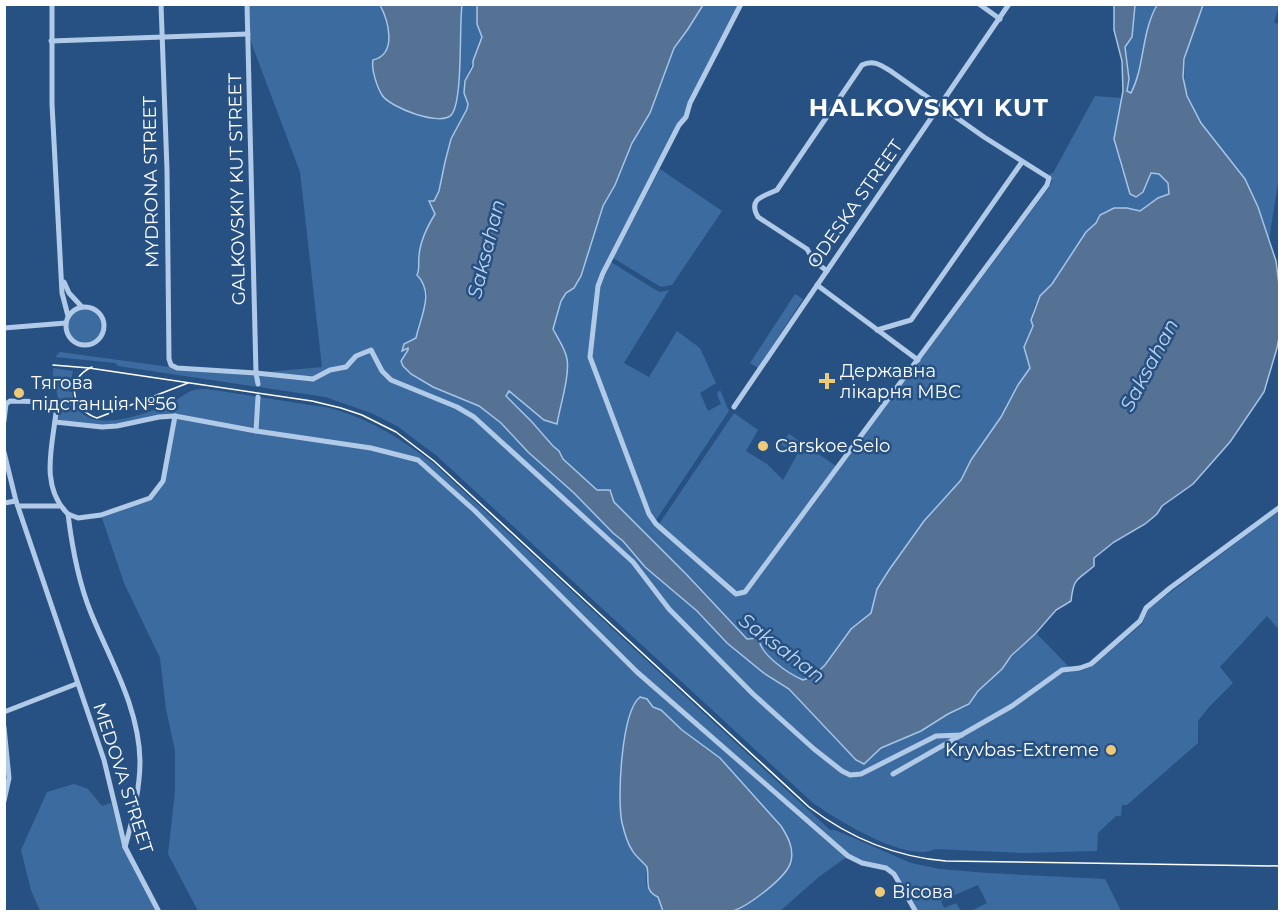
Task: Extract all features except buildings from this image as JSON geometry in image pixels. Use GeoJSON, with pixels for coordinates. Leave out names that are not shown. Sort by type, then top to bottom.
{"type":"FeatureCollection","features":[{"type":"Feature","properties":{"kind":"street"},"geometry":{"type":"LineString","coordinates":[[4,328],[67,319],[73,311],[82,307],[92,308],[102,318],[104,329],[98,341],[88,345],[76,344],[67,335],[67,319],[62,293],[52,104],[52,4]]}},
{"type":"Feature","properties":{"kind":"street","name":"MYDRONA STREET"},"geometry":{"type":"LineString","coordinates":[[161,4],[167,170],[169,359],[171,365],[177,368],[256,373]]}},
{"type":"Feature","properties":{"kind":"street","name":"GALKOVSKIY KUT STREET"},"geometry":{"type":"LineString","coordinates":[[247,4],[258,384]]}},
{"type":"Feature","properties":{"kind":"street"},"geometry":{"type":"LineString","coordinates":[[741,4],[690,103],[686,117],[679,125],[603,273],[598,286],[590,357],[649,514],[656,524],[736,594],[745,592],[1049,181],[1046,176],[1022,162],[898,76],[875,62],[868,62],[862,65],[777,190],[759,198],[756,207],[758,217],[807,249],[814,261],[827,271]]}},
{"type":"Feature","properties":{"kind":"street"},"geometry":{"type":"LineString","coordinates":[[979,4],[1000,19]]}},
{"type":"Feature","properties":{"kind":"street","name":"ODESKA STREET"},"geometry":{"type":"LineString","coordinates":[[734,407],[1009,4]]}},
{"type":"Feature","properties":{"kind":"street"},"geometry":{"type":"LineString","coordinates":[[51,41],[248,34]]}},
{"type":"Feature","properties":{"kind":"street"},"geometry":{"type":"LineString","coordinates":[[877,330],[911,320],[1022,162]]}},
{"type":"Feature","properties":{"kind":"street"},"geometry":{"type":"LineString","coordinates":[[63,279],[69,293],[82,307]]}},
{"type":"Feature","properties":{"kind":"street"},"geometry":{"type":"LineString","coordinates":[[818,285],[918,360]]}},
{"type":"Feature","properties":{"kind":"street"},"geometry":{"type":"LineString","coordinates":[[256,373],[313,379],[330,370],[346,367],[356,356],[371,350],[382,371],[391,380],[458,407],[474,417],[633,562],[669,609],[753,694],[842,771],[850,775],[861,774],[936,736],[962,735]]}},
{"type":"Feature","properties":{"kind":"street"},"geometry":{"type":"LineString","coordinates":[[256,431],[258,398]]}},
{"type":"Feature","properties":{"kind":"street"},"geometry":{"type":"LineString","coordinates":[[4,421],[6,404],[10,401],[57,402],[50,478],[60,506],[68,514],[78,518],[101,515],[150,498],[163,481],[175,416]]}},
{"type":"Feature","properties":{"kind":"street"},"geometry":{"type":"LineString","coordinates":[[55,422],[102,427],[175,416],[371,448],[418,460],[474,510],[646,679],[848,856],[862,863],[886,868],[894,874],[916,912]]}},
{"type":"Feature","properties":{"kind":"street","name":"MEDOVA STREET"},"geometry":{"type":"LineString","coordinates":[[4,452],[17,503],[76,684],[104,760],[125,847],[159,912]]}},
{"type":"Feature","properties":{"kind":"street"},"geometry":{"type":"LineString","coordinates":[[4,503],[60,506]]}},
{"type":"Feature","properties":{"kind":"street"},"geometry":{"type":"LineString","coordinates":[[893,774],[1012,706],[1062,670],[1091,664],[1140,621],[1146,608],[1170,588],[1280,507]]}},
{"type":"Feature","properties":{"kind":"street"},"geometry":{"type":"LineString","coordinates":[[68,514],[82,587],[90,612],[120,676],[133,717],[138,743],[139,778],[133,818],[125,847]]}},
{"type":"Feature","properties":{"kind":"street","name":"MEDOVA STREET"},"geometry":{"type":"LineString","coordinates":[[4,712],[76,684]]}},
{"type":"Feature","properties":{"kind":"street"},"geometry":{"type":"LineString","coordinates":[[4,727],[9,766],[4,801]]}},
{"type":"Feature","properties":{"kind":"shaded area"},"geometry":{"type":"Polygon","coordinates":[[[247,5],[477,5],[482,32],[481,42],[465,83],[467,110],[450,145],[439,193],[434,203],[435,214],[420,248],[419,273],[424,286],[425,311],[418,326],[416,338],[404,344],[403,351],[408,348],[408,350],[401,360],[403,366],[411,374],[433,387],[479,406],[501,423],[528,452],[623,541],[645,567],[697,611],[727,643],[789,689],[840,744],[874,755],[881,748],[921,731],[969,704],[978,691],[1036,633],[1073,671],[1081,671],[1093,666],[1142,624],[1148,609],[1279,511],[1279,630],[1267,616],[1220,667],[1233,683],[1198,721],[1198,743],[1127,805],[1122,805],[1121,816],[1116,816],[1098,833],[1097,851],[1021,853],[908,850],[873,838],[813,803],[437,456],[397,426],[371,413],[325,397],[118,366],[115,363],[55,357],[60,352],[177,368],[256,373],[322,367],[300,172],[248,34],[247,5]]]}},
{"type":"Feature","properties":{"kind":"shaded area"},"geometry":{"type":"Polygon","coordinates":[[[703,5],[738,5],[685,116],[602,272],[588,357],[647,515],[736,596],[746,594],[1050,186],[1052,181],[1049,174],[1053,173],[1095,96],[1122,98],[1114,139],[1122,171],[1159,174],[1169,183],[1169,195],[1158,198],[1140,211],[1127,208],[1097,220],[1086,232],[1062,270],[1040,296],[1034,307],[1031,320],[1033,326],[1024,347],[1030,367],[1001,417],[971,460],[961,480],[924,521],[889,570],[877,589],[871,613],[851,629],[825,665],[812,677],[803,680],[778,665],[756,643],[747,639],[687,575],[613,502],[610,490],[597,490],[570,467],[529,418],[506,396],[508,390],[544,420],[557,423],[568,366],[565,351],[553,329],[561,301],[566,293],[574,288],[581,276],[603,206],[615,185],[632,143],[650,113],[674,48],[703,5]]]}},
{"type":"Feature","properties":{"kind":"shaded area"},"geometry":{"type":"Polygon","coordinates":[[[1135,5],[1157,5],[1148,26],[1131,93],[1127,91],[1129,79],[1125,47],[1132,37],[1135,5]]]}},
{"type":"Feature","properties":{"kind":"shaded area"},"geometry":{"type":"Polygon","coordinates":[[[1203,5],[1279,5],[1274,23],[1280,24],[1280,170],[1269,240],[1246,180],[1202,125],[1187,93],[1184,77],[1185,61],[1203,5]]]}},
{"type":"Feature","properties":{"kind":"shaded area"},"geometry":{"type":"Polygon","coordinates":[[[660,169],[722,211],[672,285],[661,287],[613,258],[660,169]]]}},
{"type":"Feature","properties":{"kind":"shaded area"},"geometry":{"type":"Polygon","coordinates":[[[611,262],[660,292],[669,290],[624,363],[649,377],[677,331],[700,348],[716,383],[700,393],[708,411],[721,404],[717,394],[720,390],[729,411],[656,520],[652,515],[592,357],[600,287],[611,262]]]}},
{"type":"Feature","properties":{"kind":"shaded area"},"geometry":{"type":"Polygon","coordinates":[[[795,294],[803,299],[758,368],[750,363],[795,294]]]}},
{"type":"Feature","properties":{"kind":"shaded area"},"geometry":{"type":"Polygon","coordinates":[[[85,307],[98,313],[104,326],[98,339],[85,345],[72,339],[66,326],[72,313],[85,307]]]}},
{"type":"Feature","properties":{"kind":"shaded area"},"geometry":{"type":"Polygon","coordinates":[[[53,368],[73,371],[69,392],[72,392],[77,407],[87,416],[99,420],[115,420],[147,413],[191,391],[207,389],[330,408],[372,424],[396,437],[433,463],[830,830],[835,830],[911,863],[940,869],[1105,879],[1121,911],[971,911],[987,903],[978,885],[941,901],[944,908],[956,903],[961,911],[916,911],[894,874],[848,856],[820,876],[780,911],[732,911],[770,888],[780,878],[787,867],[790,855],[789,842],[781,826],[719,758],[682,730],[661,710],[637,699],[629,717],[621,762],[632,850],[647,867],[646,885],[658,897],[663,911],[198,911],[168,854],[175,791],[175,751],[166,709],[160,658],[124,583],[101,515],[150,498],[163,481],[175,416],[117,426],[58,423],[59,402],[53,368]]]}},
{"type":"Feature","properties":{"kind":"shaded area"},"geometry":{"type":"Polygon","coordinates":[[[734,413],[758,430],[746,451],[767,464],[783,480],[797,455],[781,445],[789,434],[836,466],[743,591],[737,592],[659,524],[734,413]]]}},
{"type":"Feature","properties":{"kind":"shaded area"},"geometry":{"type":"Polygon","coordinates":[[[74,784],[88,789],[102,806],[111,803],[124,849],[157,911],[40,911],[31,890],[21,850],[47,792],[74,784]]]}},
{"type":"Feature","properties":{"kind":"water"},"geometry":{"type":"Polygon","coordinates":[[[380,5],[462,5],[458,93],[452,114],[446,118],[438,119],[416,114],[394,105],[382,95],[375,78],[373,60],[381,57],[386,51],[389,36],[386,19],[380,5]]]}},
{"type":"Feature","properties":{"kind":"water","name":"Saksahan"},"geometry":{"type":"Polygon","coordinates":[[[477,5],[703,5],[674,48],[650,113],[632,143],[615,185],[603,206],[581,276],[574,288],[566,293],[561,301],[553,329],[565,351],[568,366],[557,424],[544,420],[509,391],[506,396],[559,451],[563,459],[597,490],[610,490],[614,502],[747,639],[759,638],[760,644],[769,657],[803,680],[812,677],[825,665],[851,629],[871,613],[877,589],[889,570],[924,521],[961,480],[971,460],[1001,417],[1030,368],[1024,347],[1033,326],[1031,320],[1040,296],[1052,284],[1086,232],[1096,223],[1100,215],[1114,208],[1140,211],[1158,198],[1169,194],[1168,183],[1159,174],[1151,173],[1143,192],[1136,197],[1130,194],[1114,139],[1123,91],[1122,61],[1114,30],[1114,5],[1135,5],[1132,37],[1125,47],[1129,79],[1127,91],[1131,93],[1139,72],[1148,27],[1157,5],[1203,5],[1184,59],[1183,77],[1187,96],[1201,123],[1245,179],[1258,207],[1276,261],[1280,333],[1264,392],[1230,442],[1193,484],[1162,506],[1157,514],[1145,524],[1114,542],[1094,558],[1094,566],[1075,583],[1071,601],[1056,610],[1011,656],[1002,669],[978,691],[969,704],[921,731],[881,748],[864,764],[856,760],[789,689],[765,674],[727,643],[697,611],[645,567],[623,541],[528,452],[501,423],[479,406],[433,387],[411,374],[403,366],[401,361],[408,350],[408,348],[402,351],[404,344],[416,338],[425,306],[425,290],[417,275],[421,245],[435,214],[429,201],[434,201],[439,191],[451,139],[467,109],[468,104],[464,93],[465,81],[473,66],[482,37],[477,24],[477,5]]]}},
{"type":"Feature","properties":{"kind":"water"},"geometry":{"type":"Polygon","coordinates":[[[640,697],[647,699],[653,707],[661,710],[682,730],[720,758],[781,826],[788,838],[792,852],[788,868],[775,883],[740,908],[719,913],[663,911],[658,897],[650,891],[647,867],[635,854],[626,837],[622,823],[620,796],[622,757],[628,720],[640,697]]]}},
{"type":"Feature","properties":{"kind":"tram line"},"geometry":{"type":"LineString","coordinates":[[53,365],[89,368],[312,401],[362,415],[396,432],[434,461],[809,807],[841,828],[874,844],[909,855],[946,861],[1280,866]]}},
{"type":"Feature","properties":{"kind":"tram line"},"geometry":{"type":"LineString","coordinates":[[92,367],[83,372],[78,379],[75,394],[81,408],[97,418],[188,383]]}},
{"type":"Feature","properties":{"kind":"place","name":"Державна лікарня МВС"},"geometry":{"type":"Point","coordinates":[827,381]}},
{"type":"Feature","properties":{"kind":"place","name":"Тягова підстанція №56"},"geometry":{"type":"Point","coordinates":[19,393]}},
{"type":"Feature","properties":{"kind":"place","name":"Carskое Selo"},"geometry":{"type":"Point","coordinates":[763,446]}},
{"type":"Feature","properties":{"kind":"place","name":"Kryvbas-Extreme"},"geometry":{"type":"Point","coordinates":[1111,750]}},
{"type":"Feature","properties":{"kind":"place","name":"Вісова"},"geometry":{"type":"Point","coordinates":[880,892]}},
{"type":"Feature","properties":{"kind":"district","name":"HALKOVSKYI KUT"},"geometry":{"type":"Point","coordinates":[929,108]}}]}
